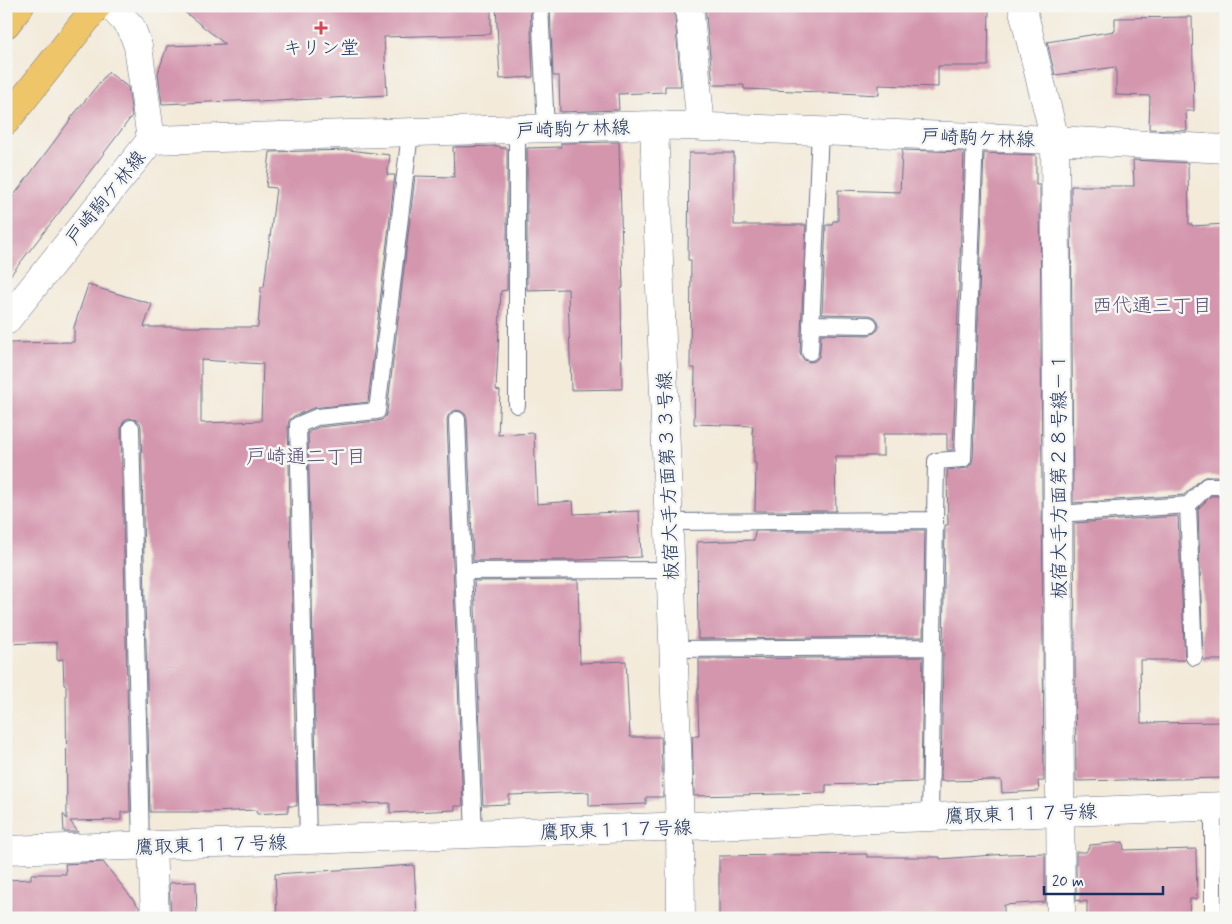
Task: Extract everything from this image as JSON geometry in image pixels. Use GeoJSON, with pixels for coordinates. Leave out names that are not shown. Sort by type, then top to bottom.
{"type":"FeatureCollection","features":[{"type":"Feature","properties":{"kind":"main road"},"geometry":{"type":"LineString","coordinates":[[6,24],[20,6]]}},
{"type":"Feature","properties":{"kind":"main road"},"geometry":{"type":"LineString","coordinates":[[6,121],[97,6]]}},
{"type":"Feature","properties":{"kind":"street"},"geometry":{"type":"LineString","coordinates":[[111,6],[131,27],[138,46],[151,140]]}},
{"type":"Feature","properties":{"kind":"street"},"geometry":{"type":"LineString","coordinates":[[689,6],[701,127]]}},
{"type":"Feature","properties":{"kind":"street","name":"板宿大手方面第２８号線－１"},"geometry":{"type":"LineString","coordinates":[[1022,6],[1055,140],[1061,918]]}},
{"type":"Feature","properties":{"kind":"street","name":"戸崎駒ケ林線"},"geometry":{"type":"LineString","coordinates":[[6,321],[151,140],[654,125],[975,136],[1226,149]]}},
{"type":"Feature","properties":{"kind":"street","name":"板宿大手方面第３３号線"},"geometry":{"type":"LineString","coordinates":[[654,125],[674,649],[681,918]]}},
{"type":"Feature","properties":{"kind":"street","name":"鷹取東１１７号線"},"geometry":{"type":"LineString","coordinates":[[6,850],[1219,806]]}},
{"type":"Feature","properties":{"kind":"street"},"geometry":{"type":"LineString","coordinates":[[146,846],[155,918]]}},
{"type":"Feature","properties":{"kind":"lane"},"geometry":{"type":"LineString","coordinates":[[540,6],[546,129]]}},
{"type":"Feature","properties":{"kind":"lane"},"geometry":{"type":"LineString","coordinates":[[517,405],[518,130]]}},
{"type":"Feature","properties":{"kind":"lane"},"geometry":{"type":"LineString","coordinates":[[810,352],[820,131]]}},
{"type":"Feature","properties":{"kind":"lane"},"geometry":{"type":"LineString","coordinates":[[308,840],[298,425],[317,417],[377,411],[410,133]]}},
{"type":"Feature","properties":{"kind":"lane"},"geometry":{"type":"LineString","coordinates":[[930,817],[936,461],[963,459],[975,136]]}},
{"type":"Feature","properties":{"kind":"lane"},"geometry":{"type":"LineString","coordinates":[[811,324],[869,325]]}},
{"type":"Feature","properties":{"kind":"lane"},"geometry":{"type":"LineString","coordinates":[[457,420],[474,834]]}},
{"type":"Feature","properties":{"kind":"lane"},"geometry":{"type":"LineString","coordinates":[[131,428],[146,846]]}},
{"type":"Feature","properties":{"kind":"lane"},"geometry":{"type":"LineString","coordinates":[[1058,514],[1188,506],[1207,486],[1226,486]]}},
{"type":"Feature","properties":{"kind":"lane"},"geometry":{"type":"LineString","coordinates":[[1188,506],[1194,657]]}},
{"type":"Feature","properties":{"kind":"lane"},"geometry":{"type":"LineString","coordinates":[[669,522],[935,520]]}},
{"type":"Feature","properties":{"kind":"lane"},"geometry":{"type":"LineString","coordinates":[[463,571],[670,570]]}},
{"type":"Feature","properties":{"kind":"lane"},"geometry":{"type":"LineString","coordinates":[[674,649],[933,647]]}},
{"type":"Feature","properties":{"kind":"lane"},"geometry":{"type":"LineString","coordinates":[[1213,918],[1219,806]]}},
{"type":"Feature","properties":{"kind":"building"},"geometry":{"type":"Polygon","coordinates":[[[177,6],[491,6],[491,34],[384,37],[387,95],[258,102],[258,100],[162,104],[158,73],[167,46],[225,44],[177,6]]]}},
{"type":"Feature","properties":{"kind":"building"},"geometry":{"type":"Polygon","coordinates":[[[496,6],[530,6],[533,77],[500,79],[496,6]]]}},
{"type":"Feature","properties":{"kind":"building"},"geometry":{"type":"Polygon","coordinates":[[[550,6],[674,6],[681,86],[665,86],[665,92],[618,94],[619,110],[560,112],[559,76],[553,76],[550,6]]]}},
{"type":"Feature","properties":{"kind":"building"},"geometry":{"type":"Polygon","coordinates":[[[705,6],[989,6],[988,66],[938,66],[938,87],[879,85],[879,95],[744,89],[744,85],[713,85],[705,6]]]}},
{"type":"Feature","properties":{"kind":"building"},"geometry":{"type":"Polygon","coordinates":[[[1192,17],[1194,111],[1186,111],[1187,131],[1149,129],[1150,96],[1116,95],[1116,67],[1055,75],[1047,42],[1115,31],[1115,18],[1192,17]]]}},
{"type":"Feature","properties":{"kind":"building"},"geometry":{"type":"Polygon","coordinates":[[[108,72],[128,87],[132,116],[6,281],[6,206],[71,118],[108,72]]]}},
{"type":"Feature","properties":{"kind":"building"},"geometry":{"type":"Polygon","coordinates":[[[619,142],[623,288],[621,288],[622,389],[571,390],[568,289],[527,290],[527,148],[561,147],[561,143],[619,142]]]}},
{"type":"Feature","properties":{"kind":"building"},"geometry":{"type":"Polygon","coordinates":[[[500,146],[500,148],[507,148],[507,290],[501,291],[496,390],[500,391],[498,435],[534,433],[537,504],[573,501],[574,514],[639,511],[641,557],[473,561],[467,420],[465,414],[461,411],[451,412],[447,420],[463,806],[455,806],[455,810],[390,813],[390,803],[317,805],[308,432],[319,427],[378,421],[385,417],[415,176],[454,177],[453,147],[500,146]]]}},
{"type":"Feature","properties":{"kind":"building"},"geometry":{"type":"Polygon","coordinates":[[[349,150],[390,155],[387,175],[395,175],[368,402],[313,408],[294,416],[289,420],[288,425],[297,806],[288,806],[288,812],[257,814],[256,810],[150,812],[141,428],[140,423],[130,418],[126,419],[121,428],[130,812],[121,812],[121,820],[70,821],[78,832],[64,832],[63,814],[67,819],[66,685],[64,685],[63,659],[57,660],[57,642],[6,644],[6,343],[74,342],[74,327],[88,285],[152,304],[144,327],[258,327],[261,287],[264,287],[276,188],[266,187],[270,152],[349,150]],[[201,360],[201,423],[261,421],[263,364],[201,360]]]}},
{"type":"Feature","properties":{"kind":"building"},"geometry":{"type":"Polygon","coordinates":[[[902,150],[964,152],[953,450],[947,450],[947,434],[883,434],[883,456],[835,456],[836,511],[755,511],[756,463],[754,463],[753,426],[694,424],[695,368],[690,368],[691,260],[688,260],[689,153],[734,153],[734,225],[806,225],[800,352],[804,360],[810,362],[815,361],[819,357],[821,334],[869,335],[878,330],[878,321],[870,315],[822,314],[826,225],[832,225],[833,221],[838,221],[838,190],[900,192],[902,150]]]}},
{"type":"Feature","properties":{"kind":"building"},"geometry":{"type":"Polygon","coordinates":[[[984,153],[1036,155],[1036,185],[1040,185],[1044,781],[1038,781],[1039,791],[1002,793],[1001,780],[941,781],[945,525],[948,525],[947,470],[968,468],[973,459],[984,153]]]}},
{"type":"Feature","properties":{"kind":"building"},"geometry":{"type":"Polygon","coordinates":[[[1133,160],[1188,163],[1189,224],[1192,224],[1192,226],[1226,224],[1226,476],[1207,476],[1201,479],[1184,495],[1073,503],[1071,186],[1134,186],[1133,160]]]}},
{"type":"Feature","properties":{"kind":"building"},"geometry":{"type":"Polygon","coordinates":[[[1211,496],[1226,496],[1226,660],[1203,660],[1198,509],[1211,496]]]}},
{"type":"Feature","properties":{"kind":"building"},"geometry":{"type":"Polygon","coordinates":[[[1178,516],[1185,660],[1140,660],[1141,723],[1226,722],[1226,778],[1076,781],[1074,523],[1178,516]]]}},
{"type":"Feature","properties":{"kind":"building"},"geometry":{"type":"Polygon","coordinates":[[[925,530],[923,637],[698,639],[697,542],[754,540],[755,531],[851,532],[925,530]]]}},
{"type":"Feature","properties":{"kind":"building"},"geometry":{"type":"Polygon","coordinates":[[[578,580],[580,663],[626,661],[630,737],[661,737],[663,797],[646,797],[646,804],[589,806],[589,792],[509,795],[509,804],[483,805],[474,581],[578,580]]]}},
{"type":"Feature","properties":{"kind":"building"},"geometry":{"type":"Polygon","coordinates":[[[923,657],[921,782],[826,785],[826,793],[694,796],[692,736],[699,736],[699,659],[923,657]]]}},
{"type":"Feature","properties":{"kind":"building"},"geometry":{"type":"Polygon","coordinates":[[[1123,842],[1124,850],[1196,849],[1197,899],[1190,899],[1189,918],[1087,918],[1087,901],[1076,901],[1076,852],[1086,852],[1090,845],[1123,842]]]}},
{"type":"Feature","properties":{"kind":"building"},"geometry":{"type":"Polygon","coordinates":[[[1045,853],[1045,902],[1004,905],[1004,918],[719,918],[719,856],[867,854],[867,857],[940,857],[940,859],[1045,853]]]}},
{"type":"Feature","properties":{"kind":"building"},"geometry":{"type":"Polygon","coordinates":[[[103,862],[139,907],[139,918],[31,918],[31,916],[6,916],[6,880],[31,879],[31,874],[66,874],[65,864],[103,862]]]}},
{"type":"Feature","properties":{"kind":"building"},"geometry":{"type":"Polygon","coordinates":[[[414,865],[417,918],[277,918],[275,874],[414,865]]]}},
{"type":"Feature","properties":{"kind":"building"},"geometry":{"type":"Polygon","coordinates":[[[196,882],[197,918],[171,918],[169,883],[196,882]]]}},
{"type":"Feature","properties":{"kind":"place","name":"キリン堂"},"geometry":{"type":"Point","coordinates":[321,28]}},
{"type":"Feature","properties":{"kind":"district","name":"西代通三丁目"},"geometry":{"type":"Point","coordinates":[1152,305]}},
{"type":"Feature","properties":{"kind":"district","name":"戸崎通二丁目"},"geometry":{"type":"Point","coordinates":[306,456]}}]}
